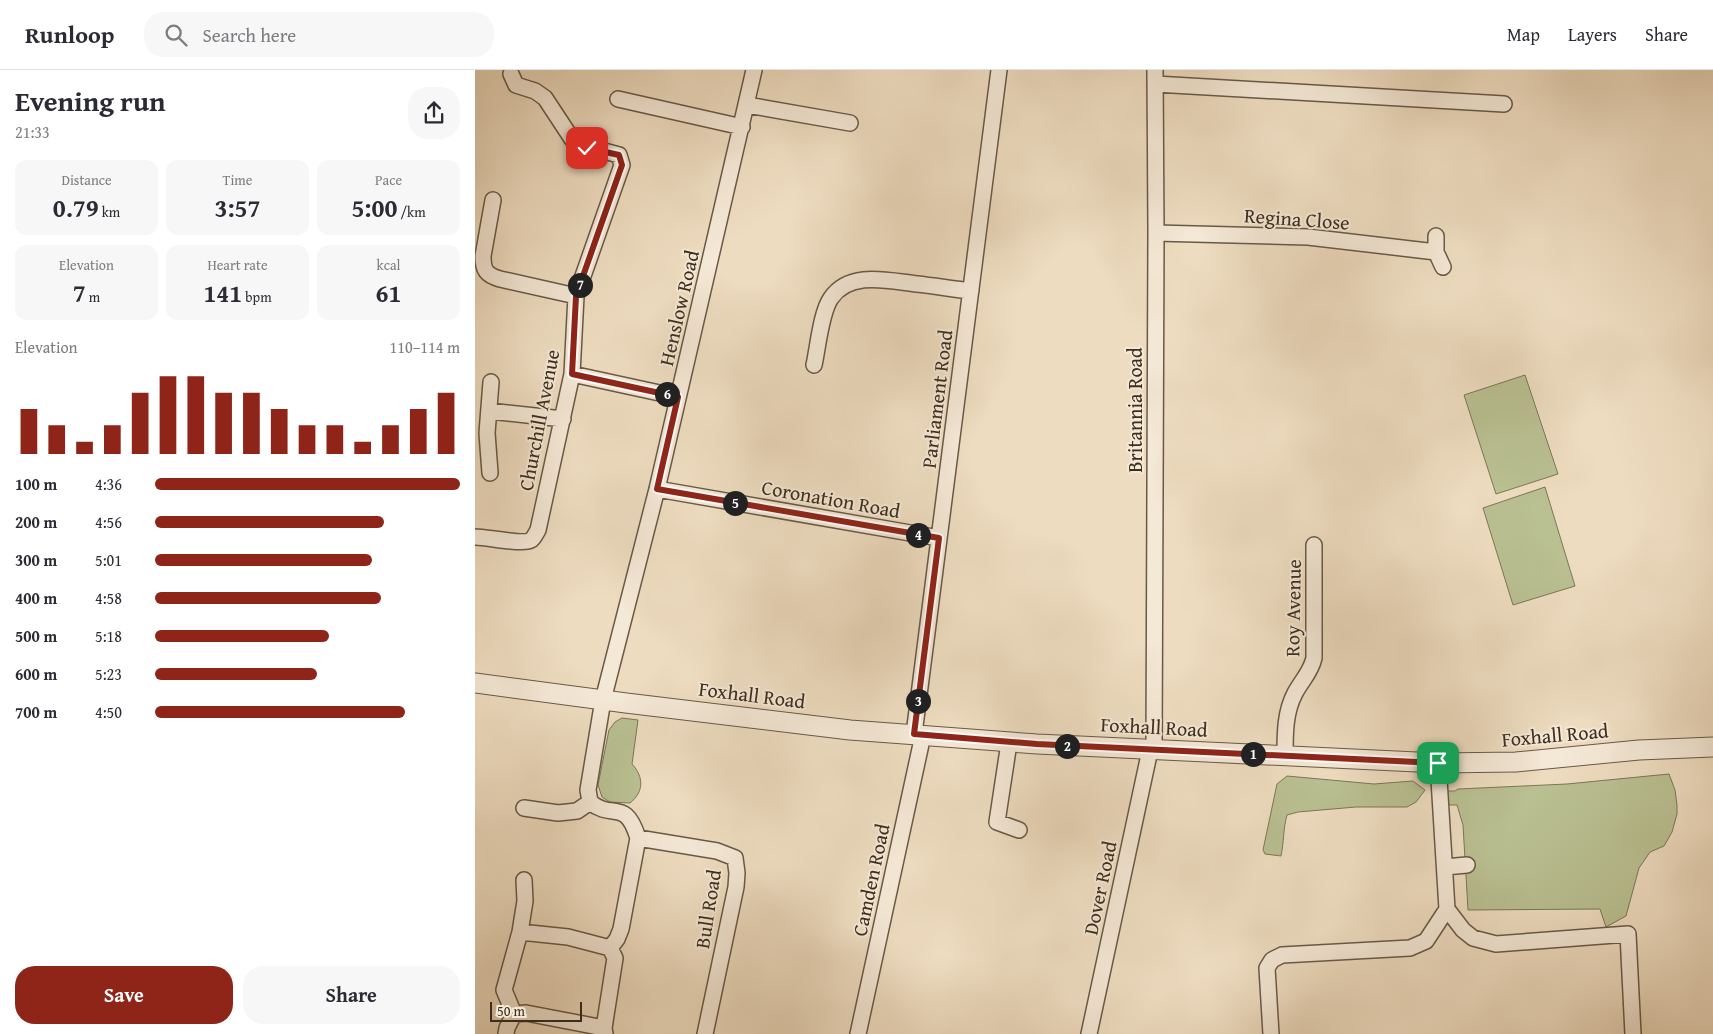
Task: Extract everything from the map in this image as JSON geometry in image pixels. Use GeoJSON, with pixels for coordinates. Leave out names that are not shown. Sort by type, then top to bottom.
{"type":"FeatureCollection","features":[{"type":"Feature","properties":{"kind":"street","name":"Henslow Road"},"geometry":{"type":"LineString","coordinates":[[590,802],[588,790],[603,700],[657,489],[754,70]]}},
{"type":"Feature","properties":{"kind":"street","name":"Parliament Road"},"geometry":{"type":"LineString","coordinates":[[918,734],[939,538],[999,70]]}},
{"type":"Feature","properties":{"kind":"street"},"geometry":{"type":"LineString","coordinates":[[511,74],[516,85],[523,87]]}},
{"type":"Feature","properties":{"kind":"street"},"geometry":{"type":"LineString","coordinates":[[1155,77],[1504,104]]}},
{"type":"Feature","properties":{"kind":"street","name":"Britannia Road"},"geometry":{"type":"LineString","coordinates":[[1152,750],[1156,233],[1155,77]]}},
{"type":"Feature","properties":{"kind":"street"},"geometry":{"type":"LineString","coordinates":[[509,95],[523,87]]}},
{"type":"Feature","properties":{"kind":"street","name":"Churchill Avenue"},"geometry":{"type":"LineString","coordinates":[[475,537],[521,543],[531,540],[538,530],[572,374],[576,296],[622,165],[619,155],[579,144],[572,139],[545,98],[535,91],[523,87]]}},
{"type":"Feature","properties":{"kind":"street"},"geometry":{"type":"LineString","coordinates":[[618,99],[742,127]]}},
{"type":"Feature","properties":{"kind":"street"},"geometry":{"type":"LineString","coordinates":[[747,105],[850,123]]}},
{"type":"Feature","properties":{"kind":"street"},"geometry":{"type":"LineString","coordinates":[[493,200],[483,256],[485,272],[491,277],[576,296]]}},
{"type":"Feature","properties":{"kind":"street","name":"Regina Close"},"geometry":{"type":"LineString","coordinates":[[1156,233],[1308,237],[1436,252]]}},
{"type":"Feature","properties":{"kind":"street"},"geometry":{"type":"LineString","coordinates":[[1436,236],[1436,252],[1443,267]]}},
{"type":"Feature","properties":{"kind":"street"},"geometry":{"type":"LineString","coordinates":[[814,365],[826,307],[831,298],[843,286],[859,280],[875,279],[971,291]]}},
{"type":"Feature","properties":{"kind":"street"},"geometry":{"type":"LineString","coordinates":[[572,374],[678,397]]}},
{"type":"Feature","properties":{"kind":"street"},"geometry":{"type":"LineString","coordinates":[[490,473],[487,433],[491,382]]}},
{"type":"Feature","properties":{"kind":"street"},"geometry":{"type":"LineString","coordinates":[[489,411],[563,419]]}},
{"type":"Feature","properties":{"kind":"street","name":"Coronation Road"},"geometry":{"type":"LineString","coordinates":[[657,489],[939,538]]}},
{"type":"Feature","properties":{"kind":"street","name":"Roy Avenue"},"geometry":{"type":"LineString","coordinates":[[1285,755],[1287,715],[1294,696],[1309,672],[1314,658],[1314,545]]}},
{"type":"Feature","properties":{"kind":"street","name":"Foxhall Road"},"geometry":{"type":"LineString","coordinates":[[475,683],[626,704],[850,730],[918,734],[1009,743],[1438,763],[1516,762],[1639,750],[1713,747]]}},
{"type":"Feature","properties":{"kind":"street","name":"Camden Road"},"geometry":{"type":"LineString","coordinates":[[858,1034],[918,734]]}},
{"type":"Feature","properties":{"kind":"street"},"geometry":{"type":"LineString","coordinates":[[1009,743],[997,822],[1019,830]]}},
{"type":"Feature","properties":{"kind":"street","name":"Dover Road"},"geometry":{"type":"LineString","coordinates":[[1089,1034],[1152,750]]}},
{"type":"Feature","properties":{"kind":"street"},"geometry":{"type":"LineString","coordinates":[[1438,763],[1447,909],[1463,930],[1473,938],[1495,944],[1628,934],[1633,1034]]}},
{"type":"Feature","properties":{"kind":"street"},"geometry":{"type":"LineString","coordinates":[[525,808],[558,813],[577,812],[590,802],[599,809],[621,812],[629,816],[634,824],[638,838],[621,929],[617,939],[610,948]]}},
{"type":"Feature","properties":{"kind":"street","name":"Bull Road"},"geometry":{"type":"LineString","coordinates":[[638,838],[717,851],[735,858],[736,887],[705,1034]]}},
{"type":"Feature","properties":{"kind":"street"},"geometry":{"type":"LineString","coordinates":[[1445,866],[1467,865]]}},
{"type":"Feature","properties":{"kind":"street"},"geometry":{"type":"LineString","coordinates":[[506,1034],[514,1014],[504,990],[520,932],[525,901],[524,880]]}},
{"type":"Feature","properties":{"kind":"street"},"geometry":{"type":"LineString","coordinates":[[1271,1034],[1267,968],[1272,960],[1282,955],[1410,948],[1426,941],[1447,909]]}},
{"type":"Feature","properties":{"kind":"street"},"geometry":{"type":"LineString","coordinates":[[514,1014],[525,1013],[604,1031],[615,958],[610,948],[568,937],[520,932]]}},
{"type":"Feature","properties":{"kind":"green space"},"geometry":{"type":"Polygon","coordinates":[[[1525,375],[1558,474],[1496,494],[1464,395],[1525,375]]]}},
{"type":"Feature","properties":{"kind":"green space"},"geometry":{"type":"Polygon","coordinates":[[[1545,487],[1575,586],[1513,605],[1483,508],[1545,487]]]}},
{"type":"Feature","properties":{"kind":"green space"},"geometry":{"type":"Polygon","coordinates":[[[622,718],[638,720],[632,764],[639,774],[641,784],[638,794],[630,803],[610,802],[602,797],[598,785],[609,730],[615,722],[622,718]]]}},
{"type":"Feature","properties":{"kind":"green space"},"geometry":{"type":"Polygon","coordinates":[[[1669,774],[1675,790],[1677,805],[1677,814],[1672,832],[1664,846],[1650,852],[1639,868],[1626,916],[1606,927],[1600,909],[1468,910],[1463,825],[1457,805],[1446,805],[1446,791],[1567,784],[1669,774]]]}},
{"type":"Feature","properties":{"kind":"green space"},"geometry":{"type":"Polygon","coordinates":[[[1287,776],[1374,784],[1413,781],[1425,790],[1416,802],[1407,807],[1356,807],[1298,812],[1287,815],[1281,856],[1265,854],[1263,850],[1277,784],[1287,776]]]}},
{"type":"Feature","properties":{"kind":"route"},"geometry":{"type":"LineString","coordinates":[[587,148],[619,155],[622,165],[576,296],[572,374],[678,397],[657,489],[939,538],[914,734],[1009,743],[1438,763]]}}]}
